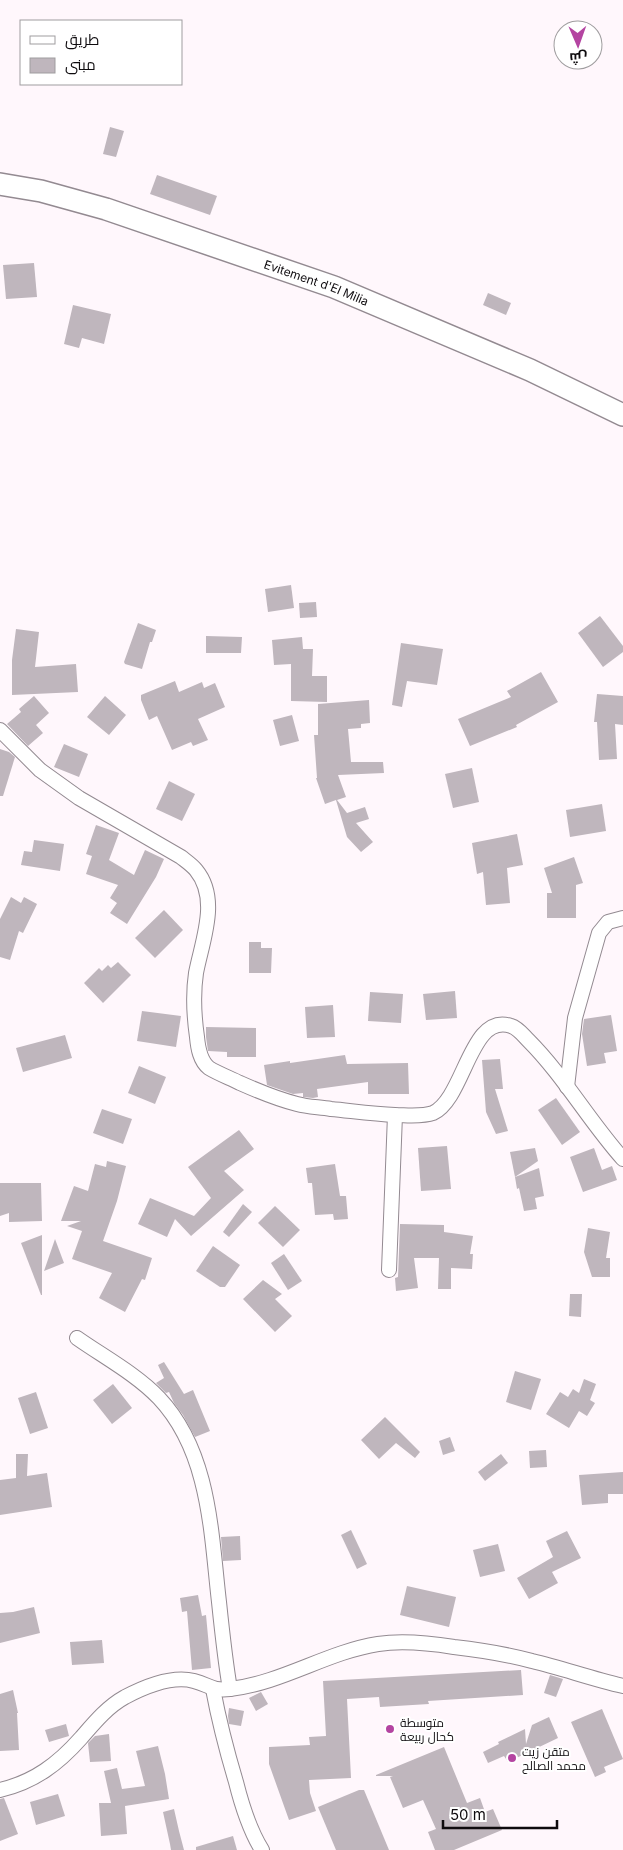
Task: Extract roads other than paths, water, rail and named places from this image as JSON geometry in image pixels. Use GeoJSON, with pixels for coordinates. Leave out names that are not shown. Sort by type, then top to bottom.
{"type":"FeatureCollection","features":[{"type":"Feature","properties":{"kind":"main road","name":"Evitement d'El Milia"},"geometry":{"type":"LineString","coordinates":[[0,184],[41,191],[106,209],[334,287],[530,370],[623,415]]}},
{"type":"Feature","properties":{"kind":"street"},"geometry":{"type":"LineString","coordinates":[[0,730],[40,770],[79,798],[168,850],[196,870],[206,897],[206,931],[196,972],[195,1012],[198,1045],[201,1058],[207,1066],[245,1085],[296,1104],[395,1115],[432,1113],[449,1100],[477,1041],[490,1028],[497,1025],[510,1026],[517,1029],[538,1051],[623,1159]]}},
{"type":"Feature","properties":{"kind":"street"},"geometry":{"type":"LineString","coordinates":[[567,1087],[575,1018],[599,933],[608,922],[623,918]]}},
{"type":"Feature","properties":{"kind":"street"},"geometry":{"type":"LineString","coordinates":[[389,1270],[395,1115]]}},
{"type":"Feature","properties":{"kind":"street"},"geometry":{"type":"LineString","coordinates":[[77,1338],[148,1387],[170,1412],[192,1450],[204,1490],[213,1544],[230,1689]]}},
{"type":"Feature","properties":{"kind":"street"},"geometry":{"type":"LineString","coordinates":[[0,1790],[36,1777],[53,1766],[96,1720],[124,1697],[163,1682],[181,1680],[194,1681],[212,1689],[230,1689],[285,1674],[352,1650],[378,1644],[401,1642],[436,1644],[490,1652],[531,1660],[623,1686]]}},
{"type":"Feature","properties":{"kind":"street"},"geometry":{"type":"LineString","coordinates":[[212,1689],[244,1811],[252,1832],[262,1850]]}},
{"type":"Feature","properties":{"kind":"place","name":"متوسطة كحال ربيعة"},"geometry":{"type":"Point","coordinates":[390,1729]}},
{"type":"Feature","properties":{"kind":"place","name":"متقن زيت محمد الصالح"},"geometry":{"type":"Point","coordinates":[512,1758]}}]}
